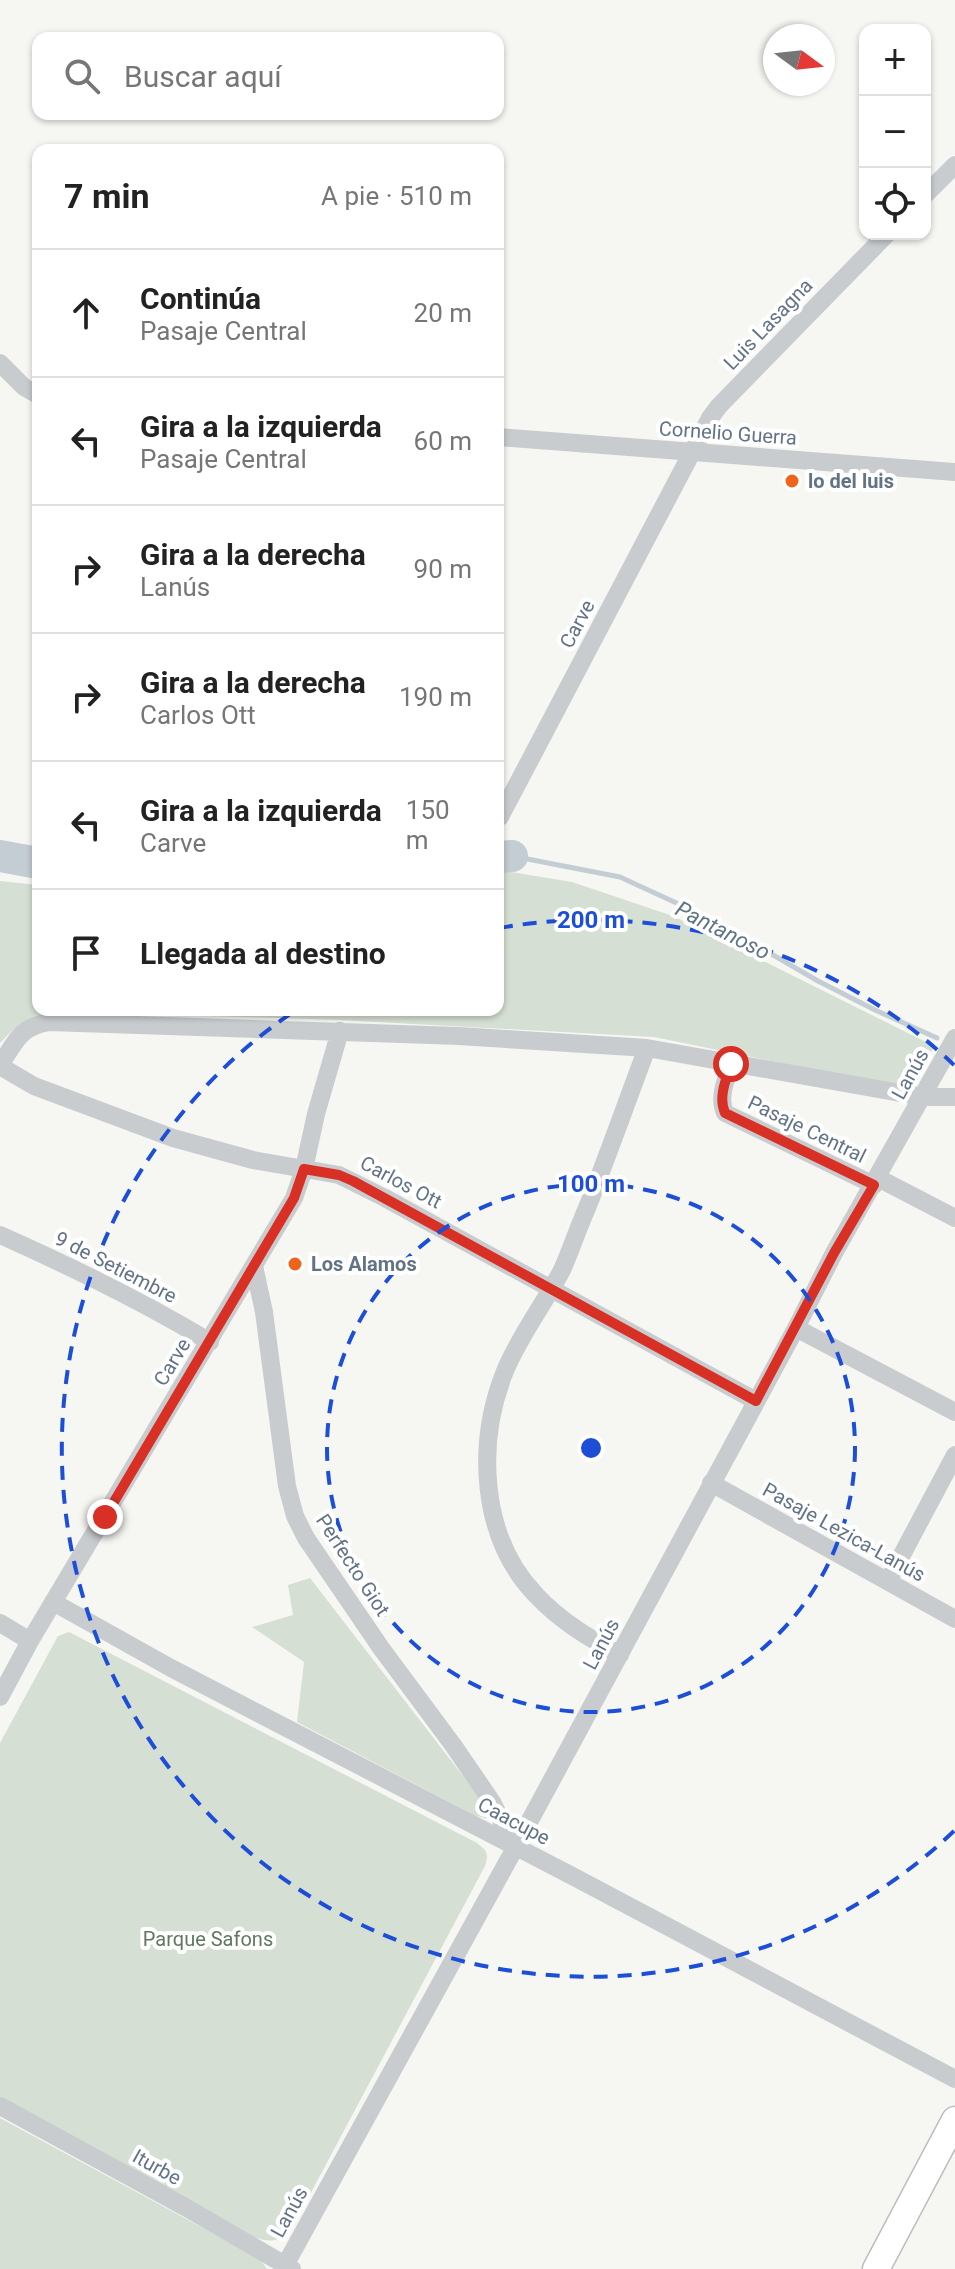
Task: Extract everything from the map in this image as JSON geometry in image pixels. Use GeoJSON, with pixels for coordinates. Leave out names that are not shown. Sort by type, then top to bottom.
{"type":"FeatureCollection","features":[{"type":"Feature","properties":{"kind":"street"},"geometry":{"type":"LineString","coordinates":[[931,189],[955,165]]}},
{"type":"Feature","properties":{"kind":"street","name":"Luis Lasagna"},"geometry":{"type":"LineString","coordinates":[[692,452],[719,406],[881,240]]}},
{"type":"Feature","properties":{"kind":"street"},"geometry":{"type":"LineString","coordinates":[[0,363],[32,392]]}},
{"type":"Feature","properties":{"kind":"street","name":"Cornelio Guerra"},"geometry":{"type":"LineString","coordinates":[[504,437],[955,472]]}},
{"type":"Feature","properties":{"kind":"street","name":"Carve"},"geometry":{"type":"LineString","coordinates":[[504,809],[692,452]]}},
{"type":"Feature","properties":{"kind":"street"},"geometry":{"type":"LineString","coordinates":[[0,1065],[24,1031],[34,1024],[49,1022],[340,1031],[647,1048],[923,1097],[955,1097]]}},
{"type":"Feature","properties":{"kind":"street","name":"Carve"},"geometry":{"type":"LineString","coordinates":[[0,1697],[30,1641],[294,1198],[340,1031]]}},
{"type":"Feature","properties":{"kind":"street","name":"Lanús"},"geometry":{"type":"LineString","coordinates":[[287,2268],[834,1253],[955,1038]]}},
{"type":"Feature","properties":{"kind":"street"},"geometry":{"type":"LineString","coordinates":[[620,1655],[567,1623],[534,1593],[516,1570],[498,1533],[490,1500],[487,1462],[492,1412],[506,1370],[562,1269],[647,1048]]}},
{"type":"Feature","properties":{"kind":"street","name":"Pasaje Central"},"geometry":{"type":"LineString","coordinates":[[731,1064],[722,1096],[725,1113],[876,1181]]}},
{"type":"Feature","properties":{"kind":"street","name":"Carlos Ott"},"geometry":{"type":"LineString","coordinates":[[0,1065],[34,1086],[173,1138],[253,1160],[339,1175],[353,1181],[756,1401]]}},
{"type":"Feature","properties":{"kind":"street"},"geometry":{"type":"LineString","coordinates":[[876,1181],[955,1218]]}},
{"type":"Feature","properties":{"kind":"street","name":"9 de Setiembre"},"geometry":{"type":"LineString","coordinates":[[0,1235],[139,1301],[210,1342]]}},
{"type":"Feature","properties":{"kind":"street","name":"Perfecto Giot"},"geometry":{"type":"LineString","coordinates":[[254,1266],[264,1312],[287,1486],[295,1516],[306,1538],[492,1802],[515,1848]]}},
{"type":"Feature","properties":{"kind":"street"},"geometry":{"type":"LineString","coordinates":[[796,1328],[955,1412]]}},
{"type":"Feature","properties":{"kind":"street"},"geometry":{"type":"LineString","coordinates":[[888,1581],[955,1455]]}},
{"type":"Feature","properties":{"kind":"street","name":"Pasaje Lezica-Lanús"},"geometry":{"type":"LineString","coordinates":[[711,1483],[955,1619]]}},
{"type":"Feature","properties":{"kind":"street","name":"Caacupe"},"geometry":{"type":"LineString","coordinates":[[53,1602],[171,1668],[955,2079]]}},
{"type":"Feature","properties":{"kind":"street"},"geometry":{"type":"LineString","coordinates":[[0,1623],[30,1641]]}},
{"type":"Feature","properties":{"kind":"street","name":"Iturbe"},"geometry":{"type":"LineString","coordinates":[[0,2106],[185,2207],[287,2268]]}},
{"type":"Feature","properties":{"kind":"street"},"geometry":{"type":"LineString","coordinates":[[876,2269],[955,2120]]}},
{"type":"Feature","properties":{"kind":"green space"},"geometry":{"type":"Polygon","coordinates":[[[504,871],[572,882],[673,916],[934,1046],[914,1090],[654,1037],[212,1016],[504,1016],[504,871]]]}},
{"type":"Feature","properties":{"kind":"green space"},"geometry":{"type":"Polygon","coordinates":[[[0,881],[32,884],[32,1016],[36,1016],[13,1030],[0,1043],[0,881]]]}},
{"type":"Feature","properties":{"kind":"green space"},"geometry":{"type":"Polygon","coordinates":[[[310,1578],[483,1802],[489,1819],[476,1816],[297,1722],[304,1662],[252,1627],[293,1615],[288,1585],[310,1578]]]}},
{"type":"Feature","properties":{"kind":"green space","name":"Parque Safons"},"geometry":{"type":"Polygon","coordinates":[[[69,1632],[477,1843],[486,1853],[485,1866],[291,2230],[278,2239],[269,2241],[254,2237],[0,2097],[0,1743],[58,1636],[69,1632]]]}},
{"type":"Feature","properties":{"kind":"green space"},"geometry":{"type":"Polygon","coordinates":[[[0,2118],[260,2259],[267,2269],[0,2269],[0,2118]]]}},
{"type":"Feature","properties":{"kind":"waterway","name":"Pantanoso"},"geometry":{"type":"LineString","coordinates":[[0,856],[32,862]]}},
{"type":"Feature","properties":{"kind":"waterway","name":"Pantanoso"},"geometry":{"type":"LineString","coordinates":[[512,856],[620,877],[709,918],[818,981],[937,1038]]}},
{"type":"Feature","properties":{"kind":"waterway","name":"Pantanoso"},"geometry":{"type":"LineString","coordinates":[[504,857],[512,856]]}},
{"type":"Feature","properties":{"kind":"place","name":"lo del luis"},"geometry":{"type":"Point","coordinates":[792,481]}},
{"type":"Feature","properties":{"kind":"place","name":"Los Alamos"},"geometry":{"type":"Point","coordinates":[295,1264]}},
{"type":"Feature","properties":{"kind":"route"},"geometry":{"type":"LineString","coordinates":[[105,1517],[294,1198],[304,1169],[339,1175],[353,1181],[756,1401],[834,1253],[874,1185],[725,1113],[722,1096],[731,1064]]}}]}
